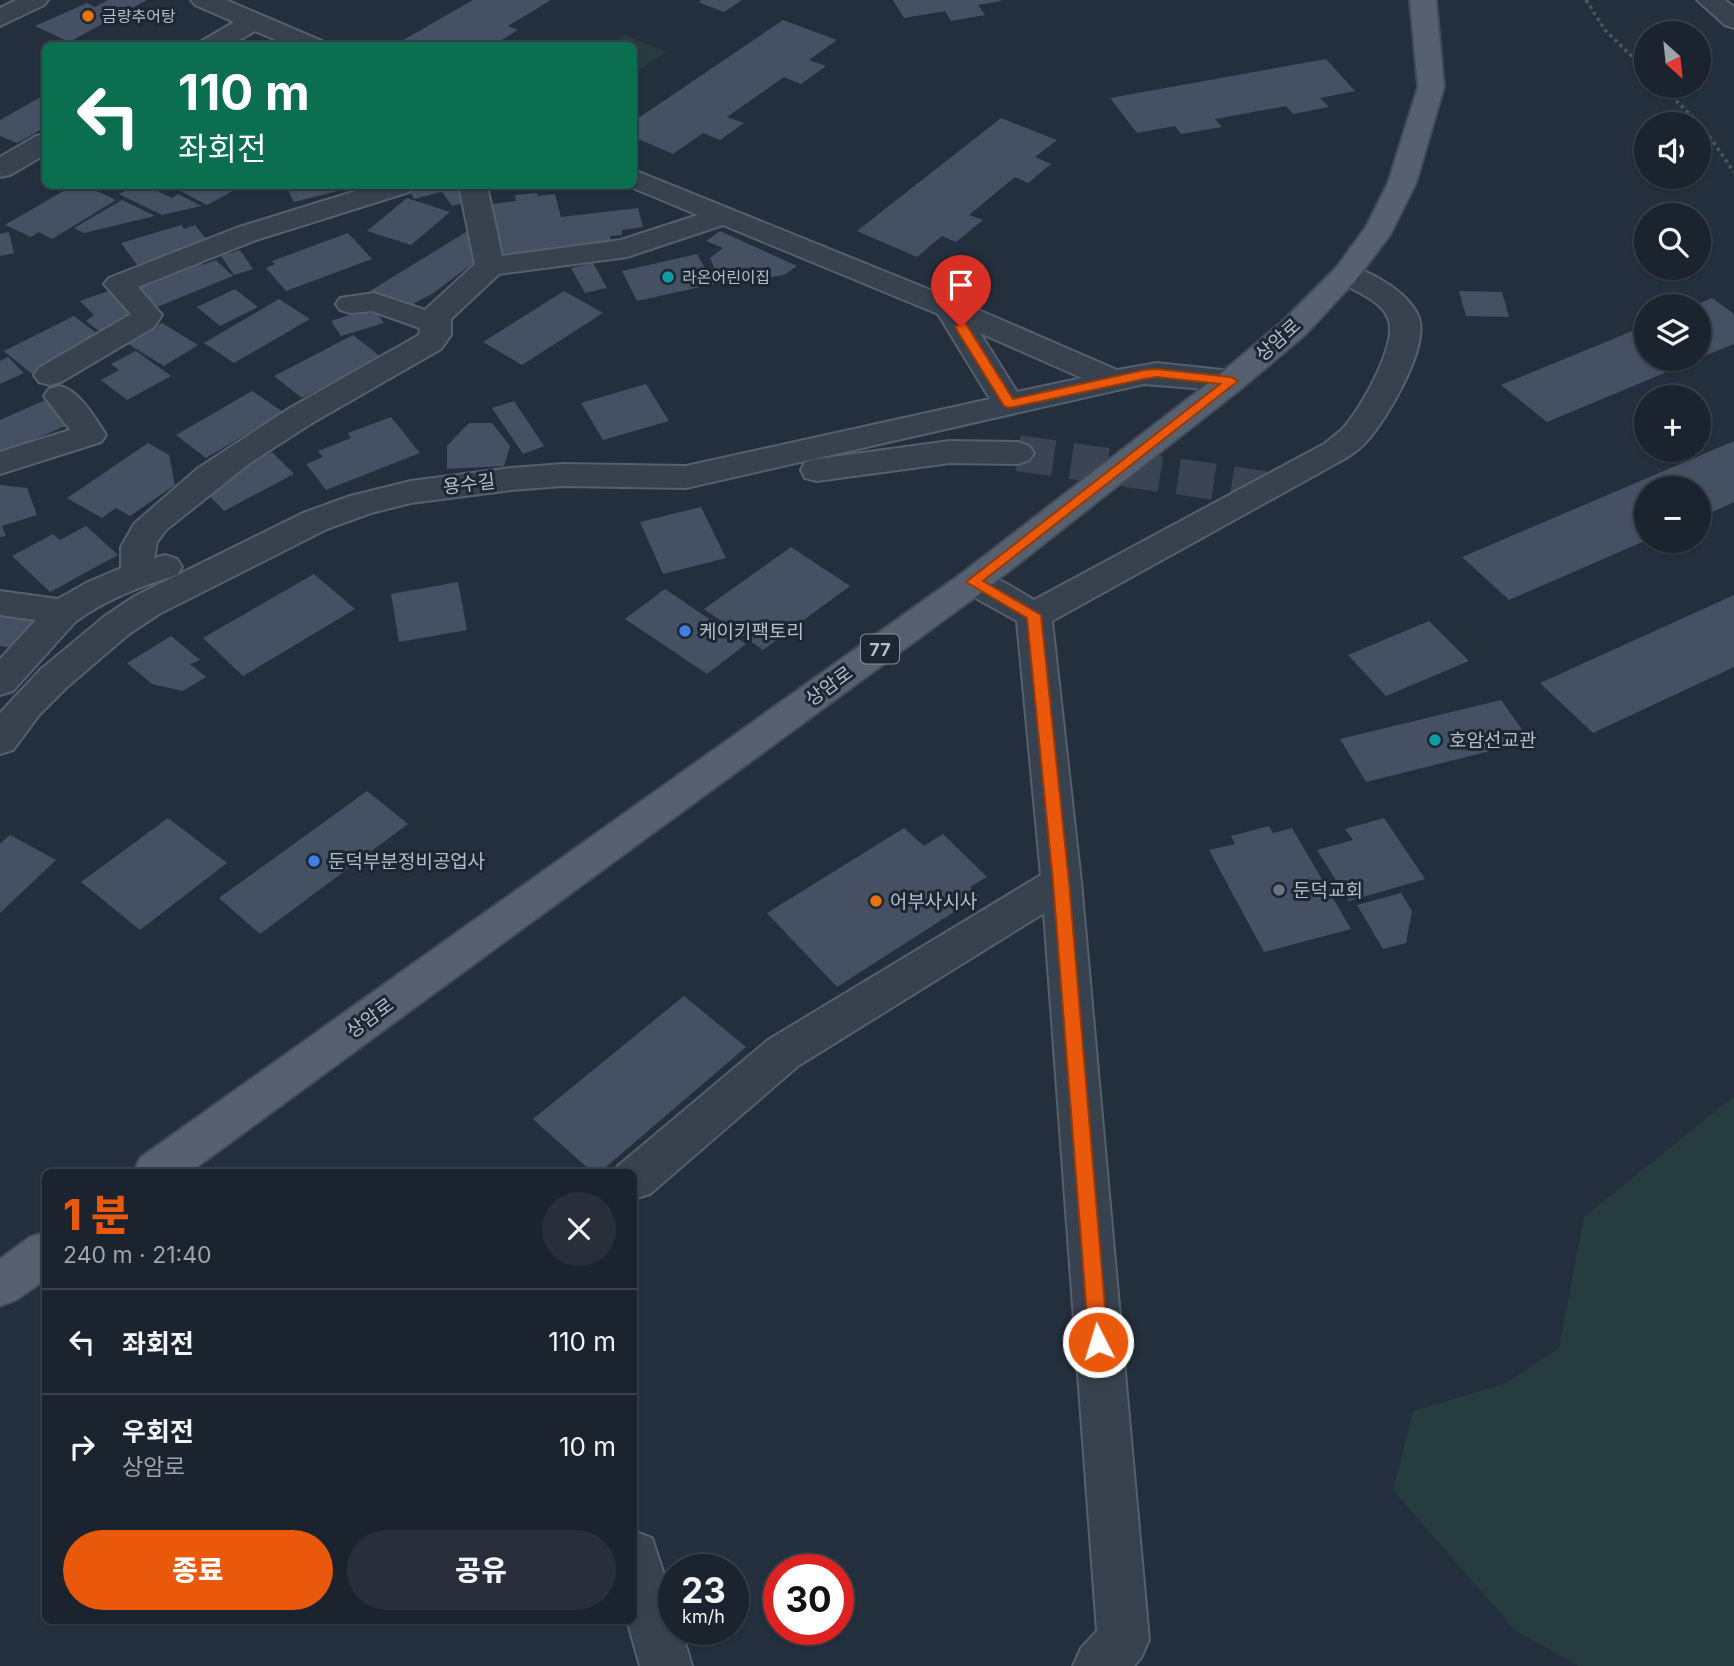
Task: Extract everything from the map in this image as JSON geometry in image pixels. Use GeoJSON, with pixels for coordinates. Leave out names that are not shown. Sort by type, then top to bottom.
{"type":"FeatureCollection","features":[{"type":"Feature","properties":{"kind":"main road","name":"상암로"},"geometry":{"type":"LineString","coordinates":[[160,1169],[973,582],[1231,381],[1295,327],[1346,274],[1380,229],[1402,183],[1431,87],[1423,0]]}},
{"type":"Feature","properties":{"kind":"main road"},"geometry":{"type":"LineString","coordinates":[[0,1285],[42,1255]]}},
{"type":"Feature","properties":{"kind":"street"},"geometry":{"type":"LineString","coordinates":[[0,18],[35,0]]}},
{"type":"Feature","properties":{"kind":"street"},"geometry":{"type":"LineString","coordinates":[[204,0],[303,42]]}},
{"type":"Feature","properties":{"kind":"street"},"geometry":{"type":"LineString","coordinates":[[1710,0],[1734,20]]}},
{"type":"Feature","properties":{"kind":"street"},"geometry":{"type":"LineString","coordinates":[[218,42],[253,21]]}},
{"type":"Feature","properties":{"kind":"street"},"geometry":{"type":"LineString","coordinates":[[0,169],[42,144]]}},
{"type":"Feature","properties":{"kind":"street"},"geometry":{"type":"LineString","coordinates":[[637,179],[949,308],[1113,380]]}},
{"type":"Feature","properties":{"kind":"street"},"geometry":{"type":"LineString","coordinates":[[0,463],[90,435],[55,385],[147,315],[119,285],[246,234],[389,189]]}},
{"type":"Feature","properties":{"kind":"street"},"geometry":{"type":"LineString","coordinates":[[475,189],[490,266]]}},
{"type":"Feature","properties":{"kind":"street"},"geometry":{"type":"LineString","coordinates":[[139,574],[135,554],[142,538],[183,498],[210,475],[265,439],[430,342],[436,335],[434,323],[437,315],[490,266],[627,248],[725,215]]}},
{"type":"Feature","properties":{"kind":"street"},"geometry":{"type":"LineString","coordinates":[[1034,615],[1335,451],[1355,435],[1376,407],[1390,376],[1404,337],[1405,322],[1402,315],[1385,299],[1346,274]]}},
{"type":"Feature","properties":{"kind":"street"},"geometry":{"type":"LineString","coordinates":[[351,304],[358,301],[374,302],[434,323]]}},
{"type":"Feature","properties":{"kind":"street"},"geometry":{"type":"LineString","coordinates":[[949,308],[1009,404]]}},
{"type":"Feature","properties":{"kind":"street","name":"용수길"},"geometry":{"type":"LineString","coordinates":[[0,740],[26,706],[117,625],[147,606],[273,542],[316,521],[362,504],[453,485],[563,475],[686,477],[1113,380],[1157,373],[1231,381]]}},
{"type":"Feature","properties":{"kind":"street"},"geometry":{"type":"LineString","coordinates":[[936,420],[950,452]]}},
{"type":"Feature","properties":{"kind":"street"},"geometry":{"type":"LineString","coordinates":[[686,477],[764,477],[950,452],[1018,453]]}},
{"type":"Feature","properties":{"kind":"street"},"geometry":{"type":"LineString","coordinates":[[0,682],[64,612],[83,597],[139,574],[218,552],[273,542]]}},
{"type":"Feature","properties":{"kind":"street"},"geometry":{"type":"LineString","coordinates":[[973,582],[1034,615]]}},
{"type":"Feature","properties":{"kind":"street"},"geometry":{"type":"LineString","coordinates":[[0,603],[64,612]]}},
{"type":"Feature","properties":{"kind":"street"},"geometry":{"type":"LineString","coordinates":[[1034,615],[1061,882],[1123,1640],[1099,1666]]}},
{"type":"Feature","properties":{"kind":"street"},"geometry":{"type":"LineString","coordinates":[[637,1177],[783,1053],[1061,882]]}},
{"type":"Feature","properties":{"kind":"street"},"geometry":{"type":"LineString","coordinates":[[637,1566],[666,1666]]}},
{"type":"Feature","properties":{"kind":"path"},"geometry":{"type":"LineString","coordinates":[[1586,0],[1605,30],[1634,58]]}},
{"type":"Feature","properties":{"kind":"path"},"geometry":{"type":"LineString","coordinates":[[1673,98],[1703,127],[1734,172]]}},
{"type":"Feature","properties":{"kind":"green space"},"geometry":{"type":"Polygon","coordinates":[[[625,35],[666,52],[637,71],[637,42],[614,42],[625,35]]]}},
{"type":"Feature","properties":{"kind":"green space"},"geometry":{"type":"Polygon","coordinates":[[[1734,1096],[1734,1666],[1579,1666],[1515,1630],[1393,1490],[1413,1411],[1507,1383],[1559,1348],[1584,1217],[1734,1096]]]}},
{"type":"Feature","properties":{"kind":"building"},"geometry":{"type":"Polygon","coordinates":[[[108,0],[147,0],[69,42],[35,26],[87,3],[95,7],[108,0]]]}},
{"type":"Feature","properties":{"kind":"building"},"geometry":{"type":"Polygon","coordinates":[[[473,0],[551,0],[508,26],[518,30],[498,42],[400,42],[473,0]]]}},
{"type":"Feature","properties":{"kind":"building"},"geometry":{"type":"Polygon","coordinates":[[[742,0],[724,12],[698,2],[742,0]]]}},
{"type":"Feature","properties":{"kind":"building"},"geometry":{"type":"Polygon","coordinates":[[[893,0],[1001,1],[978,5],[985,15],[951,21],[945,11],[904,18],[893,0]]]}},
{"type":"Feature","properties":{"kind":"building"},"geometry":{"type":"Polygon","coordinates":[[[783,20],[837,40],[809,60],[826,66],[801,84],[784,77],[727,117],[744,123],[720,140],[703,133],[673,154],[637,138],[637,119],[783,20]]]}},
{"type":"Feature","properties":{"kind":"building"},"geometry":{"type":"Polygon","coordinates":[[[1326,59],[1355,91],[1320,98],[1329,107],[1293,114],[1286,106],[1215,119],[1222,127],[1181,134],[1175,126],[1137,133],[1110,98],[1326,59]]]}},
{"type":"Feature","properties":{"kind":"building"},"geometry":{"type":"Polygon","coordinates":[[[42,96],[42,129],[17,143],[0,136],[0,120],[42,96]]]}},
{"type":"Feature","properties":{"kind":"building"},"geometry":{"type":"Polygon","coordinates":[[[1001,118],[1057,140],[1035,157],[1051,164],[1028,183],[1015,177],[969,215],[983,220],[956,242],[942,236],[917,257],[857,231],[1001,118]]]}},
{"type":"Feature","properties":{"kind":"building"},"geometry":{"type":"Polygon","coordinates":[[[67,189],[92,189],[116,200],[52,239],[39,232],[31,237],[5,225],[67,189]]]}},
{"type":"Feature","properties":{"kind":"building"},"geometry":{"type":"Polygon","coordinates":[[[128,189],[153,189],[172,198],[178,194],[201,206],[162,215],[119,194],[128,189]]]}},
{"type":"Feature","properties":{"kind":"building"},"geometry":{"type":"Polygon","coordinates":[[[177,189],[236,189],[207,205],[177,189]]]}},
{"type":"Feature","properties":{"kind":"building"},"geometry":{"type":"Polygon","coordinates":[[[288,189],[346,189],[294,202],[288,189]]]}},
{"type":"Feature","properties":{"kind":"building"},"geometry":{"type":"Polygon","coordinates":[[[408,189],[457,189],[467,202],[452,206],[442,192],[414,199],[408,189]]]}},
{"type":"Feature","properties":{"kind":"building"},"geometry":{"type":"Polygon","coordinates":[[[537,193],[538,196],[555,194],[561,217],[638,208],[643,227],[622,230],[622,235],[610,236],[611,245],[501,258],[493,204],[516,201],[515,195],[537,193]]]}},
{"type":"Feature","properties":{"kind":"building"},"geometry":{"type":"Polygon","coordinates":[[[407,198],[450,212],[411,245],[367,231],[407,198]]]}},
{"type":"Feature","properties":{"kind":"building"},"geometry":{"type":"Polygon","coordinates":[[[122,200],[155,216],[84,233],[74,228],[122,200]]]}},
{"type":"Feature","properties":{"kind":"building"},"geometry":{"type":"Polygon","coordinates":[[[181,225],[184,229],[195,225],[210,244],[140,269],[121,243],[181,225]]]}},
{"type":"Feature","properties":{"kind":"building"},"geometry":{"type":"Polygon","coordinates":[[[474,227],[480,258],[432,294],[411,305],[370,291],[474,227]]]}},
{"type":"Feature","properties":{"kind":"building"},"geometry":{"type":"Polygon","coordinates":[[[720,231],[797,266],[784,275],[741,282],[716,272],[710,258],[723,248],[706,241],[720,231]]]}},
{"type":"Feature","properties":{"kind":"building"},"geometry":{"type":"Polygon","coordinates":[[[9,232],[14,253],[0,256],[0,234],[9,232]]]}},
{"type":"Feature","properties":{"kind":"building"},"geometry":{"type":"Polygon","coordinates":[[[348,233],[372,259],[286,291],[266,268],[275,264],[272,261],[348,233]]]}},
{"type":"Feature","properties":{"kind":"building"},"geometry":{"type":"Polygon","coordinates":[[[240,250],[253,269],[234,275],[221,256],[240,250]]]}},
{"type":"Feature","properties":{"kind":"building","name":"라온어린이집"},"geometry":{"type":"Polygon","coordinates":[[[697,254],[714,284],[637,301],[622,271],[697,254]]]}},
{"type":"Feature","properties":{"kind":"building"},"geometry":{"type":"Polygon","coordinates":[[[216,260],[233,276],[152,309],[133,288],[199,262],[202,265],[216,260]]]}},
{"type":"Feature","properties":{"kind":"building"},"geometry":{"type":"Polygon","coordinates":[[[593,263],[607,288],[585,293],[571,268],[593,263]]]}},
{"type":"Feature","properties":{"kind":"building"},"geometry":{"type":"Polygon","coordinates":[[[114,289],[139,314],[105,336],[86,321],[94,315],[80,301],[114,289]]]}},
{"type":"Feature","properties":{"kind":"building"},"geometry":{"type":"Polygon","coordinates":[[[235,289],[258,307],[220,326],[197,307],[235,289]]]}},
{"type":"Feature","properties":{"kind":"building"},"geometry":{"type":"Polygon","coordinates":[[[564,291],[603,313],[522,365],[483,342],[564,291]]]}},
{"type":"Feature","properties":{"kind":"building"},"geometry":{"type":"Polygon","coordinates":[[[1459,291],[1502,292],[1509,317],[1466,316],[1459,291]]]}},
{"type":"Feature","properties":{"kind":"building"},"geometry":{"type":"Polygon","coordinates":[[[1711,298],[1734,314],[1734,344],[1711,353],[1711,298]]]}},
{"type":"Feature","properties":{"kind":"building"},"geometry":{"type":"Polygon","coordinates":[[[279,299],[310,319],[234,363],[204,343],[279,299]]]}},
{"type":"Feature","properties":{"kind":"building"},"geometry":{"type":"Polygon","coordinates":[[[367,309],[370,314],[376,312],[384,323],[341,336],[331,321],[367,309]]]}},
{"type":"Feature","properties":{"kind":"building"},"geometry":{"type":"Polygon","coordinates":[[[74,316],[103,338],[32,374],[4,351],[74,316]]]}},
{"type":"Feature","properties":{"kind":"building"},"geometry":{"type":"Polygon","coordinates":[[[162,323],[198,345],[164,366],[128,344],[162,323]]]}},
{"type":"Feature","properties":{"kind":"building"},"geometry":{"type":"Polygon","coordinates":[[[1634,330],[1634,371],[1669,371],[1547,422],[1501,385],[1634,330]]]}},
{"type":"Feature","properties":{"kind":"building"},"geometry":{"type":"Polygon","coordinates":[[[353,335],[381,357],[302,398],[274,376],[353,335]]]}},
{"type":"Feature","properties":{"kind":"building"},"geometry":{"type":"Polygon","coordinates":[[[136,351],[171,376],[127,400],[101,380],[119,370],[111,364],[136,351]]]}},
{"type":"Feature","properties":{"kind":"building"},"geometry":{"type":"Polygon","coordinates":[[[8,357],[24,373],[0,384],[0,361],[8,357]]]}},
{"type":"Feature","properties":{"kind":"building"},"geometry":{"type":"Polygon","coordinates":[[[646,384],[669,421],[603,440],[581,403],[646,384]]]}},
{"type":"Feature","properties":{"kind":"building"},"geometry":{"type":"Polygon","coordinates":[[[252,391],[283,412],[206,458],[176,435],[252,391]]]}},
{"type":"Feature","properties":{"kind":"building"},"geometry":{"type":"Polygon","coordinates":[[[52,397],[74,422],[0,455],[0,420],[52,397]]]}},
{"type":"Feature","properties":{"kind":"building"},"geometry":{"type":"Polygon","coordinates":[[[514,401],[544,446],[523,454],[492,408],[514,401]]]}},
{"type":"Feature","properties":{"kind":"building"},"geometry":{"type":"Polygon","coordinates":[[[391,417],[420,453],[326,490],[306,464],[323,457],[318,451],[351,438],[348,433],[391,417]]]}},
{"type":"Feature","properties":{"kind":"building"},"geometry":{"type":"Polygon","coordinates":[[[469,423],[492,423],[510,446],[504,466],[447,469],[447,446],[469,423]]]}},
{"type":"Feature","properties":{"kind":"building"},"geometry":{"type":"Polygon","coordinates":[[[1734,441],[1734,502],[1711,513],[1711,476],[1652,476],[1685,462],[1711,462],[1711,451],[1734,441]]]}},
{"type":"Feature","properties":{"kind":"building"},"geometry":{"type":"Polygon","coordinates":[[[148,443],[169,455],[175,485],[130,516],[116,508],[102,518],[67,498],[148,443]]]}},
{"type":"Feature","properties":{"kind":"building"},"geometry":{"type":"Polygon","coordinates":[[[272,452],[294,474],[224,511],[208,494],[245,466],[272,452]]]}},
{"type":"Feature","properties":{"kind":"building"},"geometry":{"type":"Polygon","coordinates":[[[1634,484],[1634,546],[1509,600],[1462,557],[1634,484]]]}},
{"type":"Feature","properties":{"kind":"building"},"geometry":{"type":"Polygon","coordinates":[[[0,485],[27,488],[37,515],[2,526],[6,536],[0,537],[0,485]]]}},
{"type":"Feature","properties":{"kind":"building"},"geometry":{"type":"Polygon","coordinates":[[[701,507],[726,558],[663,574],[640,522],[701,507]]]}},
{"type":"Feature","properties":{"kind":"building"},"geometry":{"type":"Polygon","coordinates":[[[86,526],[118,555],[50,592],[12,556],[53,534],[60,540],[86,526]]]}},
{"type":"Feature","properties":{"kind":"building"},"geometry":{"type":"Polygon","coordinates":[[[791,547],[850,586],[763,650],[704,609],[791,547]]]}},
{"type":"Feature","properties":{"kind":"building"},"geometry":{"type":"Polygon","coordinates":[[[314,574],[355,609],[243,676],[203,638],[314,574]]]}},
{"type":"Feature","properties":{"kind":"building"},"geometry":{"type":"Polygon","coordinates":[[[458,582],[467,630],[399,642],[391,594],[458,582]]]}},
{"type":"Feature","properties":{"kind":"building"},"geometry":{"type":"Polygon","coordinates":[[[665,589],[746,644],[707,674],[625,619],[665,589]]]}},
{"type":"Feature","properties":{"kind":"building"},"geometry":{"type":"Polygon","coordinates":[[[1734,595],[1734,667],[1593,733],[1540,683],[1734,595]]]}},
{"type":"Feature","properties":{"kind":"building"},"geometry":{"type":"Polygon","coordinates":[[[0,610],[38,616],[13,648],[0,646],[0,610]]]}},
{"type":"Feature","properties":{"kind":"building"},"geometry":{"type":"Polygon","coordinates":[[[1429,621],[1469,661],[1386,696],[1348,655],[1429,621]]]}},
{"type":"Feature","properties":{"kind":"building"},"geometry":{"type":"Polygon","coordinates":[[[171,636],[200,660],[190,664],[206,677],[183,691],[152,684],[127,663],[171,636]]]}},
{"type":"Feature","properties":{"kind":"building","name":"호암선교관"},"geometry":{"type":"Polygon","coordinates":[[[1501,700],[1530,741],[1366,782],[1340,739],[1501,700]]]}},
{"type":"Feature","properties":{"kind":"building","name":"둔덕부분정비공업사"},"geometry":{"type":"Polygon","coordinates":[[[367,791],[408,824],[260,934],[219,898],[367,791]]]}},
{"type":"Feature","properties":{"kind":"building"},"geometry":{"type":"Polygon","coordinates":[[[168,818],[227,863],[140,930],[81,882],[168,818]]]}},
{"type":"Feature","properties":{"kind":"building"},"geometry":{"type":"Polygon","coordinates":[[[1384,818],[1425,879],[1349,901],[1317,850],[1353,840],[1345,829],[1384,818]]]}},
{"type":"Feature","properties":{"kind":"building","name":"둔덕교회"},"geometry":{"type":"Polygon","coordinates":[[[1269,826],[1273,833],[1292,828],[1351,929],[1264,952],[1209,850],[1235,844],[1231,836],[1269,826]]]}},
{"type":"Feature","properties":{"kind":"building"},"geometry":{"type":"Polygon","coordinates":[[[904,828],[924,846],[943,834],[987,877],[970,887],[979,896],[837,987],[767,913],[904,828]]]}},
{"type":"Feature","properties":{"kind":"building"},"geometry":{"type":"Polygon","coordinates":[[[10,835],[56,860],[0,913],[0,844],[10,835]]]}},
{"type":"Feature","properties":{"kind":"building"},"geometry":{"type":"Polygon","coordinates":[[[1401,893],[1412,911],[1406,943],[1383,949],[1357,905],[1401,893]]]}},
{"type":"Feature","properties":{"kind":"building"},"geometry":{"type":"Polygon","coordinates":[[[684,996],[746,1047],[604,1169],[589,1169],[533,1119],[684,996]]]}},
{"type":"Feature","properties":{"kind":"tunnel"},"geometry":{"type":"LineString","coordinates":[[1018,453],[1264,489]]}},
{"type":"Feature","properties":{"kind":"place","name":"금량추어탕"},"geometry":{"type":"Point","coordinates":[88,16]}},
{"type":"Feature","properties":{"kind":"place","name":"라온어린이집"},"geometry":{"type":"Point","coordinates":[668,277]}},
{"type":"Feature","properties":{"kind":"place","name":"케이키팩토리"},"geometry":{"type":"Point","coordinates":[685,631]}},
{"type":"Feature","properties":{"kind":"place","name":"호암선교관"},"geometry":{"type":"Point","coordinates":[1435,740]}},
{"type":"Feature","properties":{"kind":"place","name":"둔덕부분정비공업사"},"geometry":{"type":"Point","coordinates":[314,861]}},
{"type":"Feature","properties":{"kind":"place","name":"둔덕교회"},"geometry":{"type":"Point","coordinates":[1279,890]}},
{"type":"Feature","properties":{"kind":"place","name":"어부사시사"},"geometry":{"type":"Point","coordinates":[876,901]}},
{"type":"Feature","properties":{"kind":"route"},"geometry":{"type":"LineString","coordinates":[[961,327],[1009,404],[1144,374],[1231,381],[973,582],[1034,615],[1061,882],[1098,1342]]}}]}
